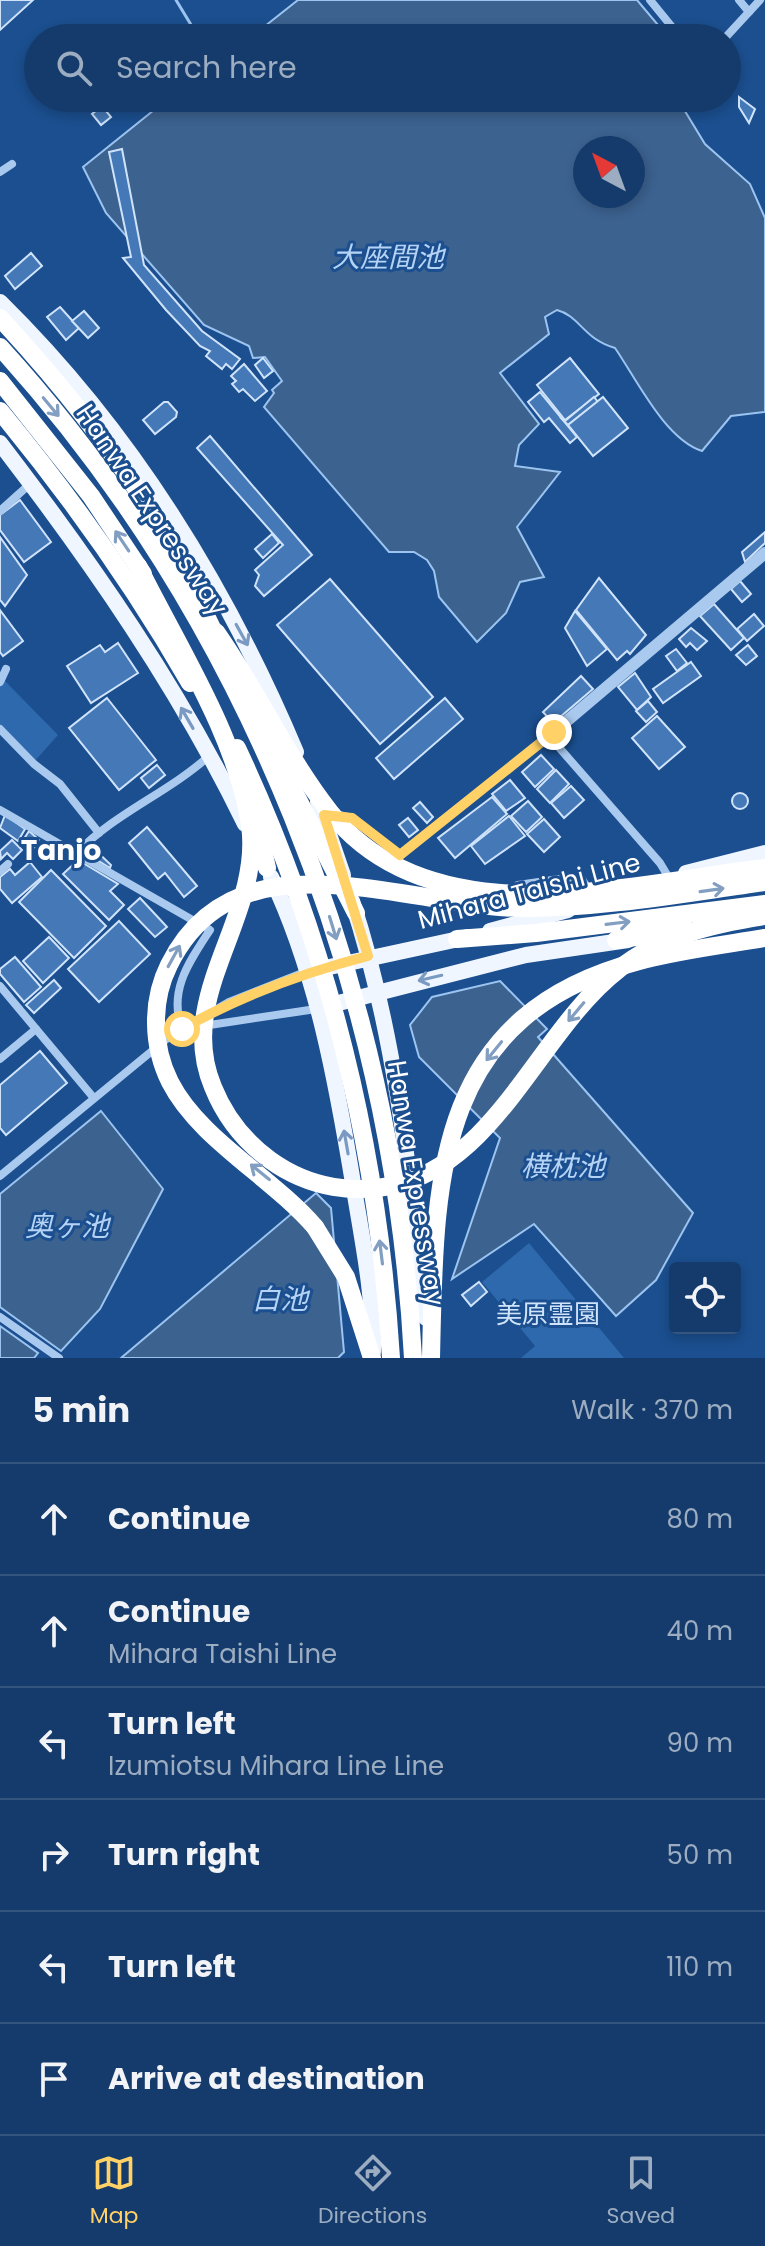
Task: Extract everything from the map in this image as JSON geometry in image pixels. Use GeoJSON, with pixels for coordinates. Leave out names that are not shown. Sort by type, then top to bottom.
{"type":"FeatureCollection","features":[{"type":"Feature","properties":{"kind":"highway"},"geometry":{"type":"LineString","coordinates":[[0,318],[94,431],[165,535],[356,913]]}},
{"type":"Feature","properties":{"kind":"highway","name":"Hanwa Expressway"},"geometry":{"type":"LineString","coordinates":[[0,347],[63,421],[156,553],[236,693],[299,832],[327,909],[370,1056],[387,1135],[406,1269],[413,1358]]}},
{"type":"Feature","properties":{"kind":"highway","name":"Hanwa Expressway"},"geometry":{"type":"LineString","coordinates":[[0,381],[91,496],[138,566],[224,718],[279,842],[332,1001],[365,1139],[376,1208],[391,1358]]}},
{"type":"Feature","properties":{"kind":"highway"},"geometry":{"type":"LineString","coordinates":[[0,411],[63,491],[160,631],[236,762],[259,825],[267,868]]}},
{"type":"Feature","properties":{"kind":"highway"},"geometry":{"type":"LineString","coordinates":[[156,553],[220,637],[331,813],[363,844],[399,867],[460,888],[529,894],[595,891],[765,868]]}},
{"type":"Feature","properties":{"kind":"highway"},"geometry":{"type":"LineString","coordinates":[[138,566],[214,717],[240,787],[250,827],[247,878],[205,1008],[204,1060],[216,1096],[235,1127],[261,1153],[286,1170],[312,1182],[348,1189],[386,1187],[423,1174],[464,1146],[494,1117],[577,1010],[621,967],[678,936],[764,908]]}},
{"type":"Feature","properties":{"kind":"highway"},"geometry":{"type":"LineString","coordinates":[[373,1358],[346,1277],[315,1227],[280,1188],[193,1116],[169,1079],[157,1038],[159,993],[175,952],[189,933],[219,906],[236,897],[289,883],[333,884],[454,903],[521,908],[638,900],[765,882]]}},
{"type":"Feature","properties":{"kind":"highway"},"geometry":{"type":"LineString","coordinates":[[457,939],[764,908]]}},
{"type":"Feature","properties":{"kind":"highway"},"geometry":{"type":"LineString","coordinates":[[616,940],[695,927],[765,923]]}},
{"type":"Feature","properties":{"kind":"highway"},"geometry":{"type":"LineString","coordinates":[[431,1358],[439,1203],[446,1149],[470,1085],[498,1044],[557,995],[607,972],[684,951],[765,937]]}},
{"type":"Feature","properties":{"kind":"main road"},"geometry":{"type":"LineString","coordinates":[[0,302],[34,335],[112,432],[188,536],[262,672],[324,815],[368,956],[405,1139],[431,1358]]}},
{"type":"Feature","properties":{"kind":"main road"},"geometry":{"type":"LineString","coordinates":[[0,443],[134,627],[209,756],[282,901],[334,1075],[374,1308],[373,1358]]}},
{"type":"Feature","properties":{"kind":"main road","name":"Mihara Taishi Line"},"geometry":{"type":"LineString","coordinates":[[305,972],[457,939],[765,853]]}},
{"type":"Feature","properties":{"kind":"main road"},"geometry":{"type":"LineString","coordinates":[[316,1009],[375,991],[526,955],[616,940],[765,937]]}},
{"type":"Feature","properties":{"kind":"street"},"geometry":{"type":"LineString","coordinates":[[650,0],[670,24]]}},
{"type":"Feature","properties":{"kind":"street"},"geometry":{"type":"LineString","coordinates":[[739,0],[749,12]]}},
{"type":"Feature","properties":{"kind":"street"},"geometry":{"type":"LineString","coordinates":[[738,24],[760,0]]}},
{"type":"Feature","properties":{"kind":"street"},"geometry":{"type":"LineString","coordinates":[[0,172],[12,164]]}},
{"type":"Feature","properties":{"kind":"street"},"geometry":{"type":"LineString","coordinates":[[0,511],[31,483]]}},
{"type":"Feature","properties":{"kind":"street"},"geometry":{"type":"LineString","coordinates":[[400,855],[549,736],[765,553]]}},
{"type":"Feature","properties":{"kind":"street"},"geometry":{"type":"LineString","coordinates":[[0,682],[6,669]]}},
{"type":"Feature","properties":{"kind":"street"},"geometry":{"type":"LineString","coordinates":[[0,729],[34,764],[60,784],[99,833]]}},
{"type":"Feature","properties":{"kind":"street"},"geometry":{"type":"LineString","coordinates":[[549,736],[660,863],[669,878]]}},
{"type":"Feature","properties":{"kind":"street"},"geometry":{"type":"LineString","coordinates":[[76,854],[99,833],[182,781],[209,756]]}},
{"type":"Feature","properties":{"kind":"street"},"geometry":{"type":"LineString","coordinates":[[0,810],[210,930],[193,956],[176,994],[176,1012],[182,1029]]}},
{"type":"Feature","properties":{"kind":"street"},"geometry":{"type":"LineString","coordinates":[[324,815],[352,818],[400,855],[437,874],[500,886],[581,878],[587,884],[592,902]]}},
{"type":"Feature","properties":{"kind":"street"},"geometry":{"type":"LineString","coordinates":[[0,871],[8,864]]}},
{"type":"Feature","properties":{"kind":"street"},"geometry":{"type":"LineString","coordinates":[[0,1176],[93,1097],[182,1029],[229,1002],[305,972]]}},
{"type":"Feature","properties":{"kind":"street"},"geometry":{"type":"LineString","coordinates":[[0,986],[93,1097]]}},
{"type":"Feature","properties":{"kind":"street"},"geometry":{"type":"LineString","coordinates":[[182,1029],[316,1009]]}},
{"type":"Feature","properties":{"kind":"street"},"geometry":{"type":"LineString","coordinates":[[0,1059],[36,1029]]}},
{"type":"Feature","properties":{"kind":"street"},"geometry":{"type":"LineString","coordinates":[[0,1317],[58,1358]]}},
{"type":"Feature","properties":{"kind":"green space"},"geometry":{"type":"Polygon","coordinates":[[[4,680],[58,735],[34,762],[0,726],[0,683],[4,680]]]}},
{"type":"Feature","properties":{"kind":"green space","name":"美原霊園"},"geometry":{"type":"Polygon","coordinates":[[[529,1243],[624,1358],[521,1358],[535,1346],[482,1282],[529,1243]]]}},
{"type":"Feature","properties":{"kind":"water"},"geometry":{"type":"Polygon","coordinates":[[[298,0],[637,0],[657,24],[268,24],[298,0]]]}},
{"type":"Feature","properties":{"kind":"water","name":"大座間池"},"geometry":{"type":"Polygon","coordinates":[[[152,112],[686,112],[705,144],[750,184],[765,218],[765,412],[731,416],[702,451],[664,422],[615,348],[596,339],[565,313],[557,310],[545,317],[549,334],[500,373],[539,424],[519,445],[515,466],[560,472],[517,527],[544,577],[520,582],[506,613],[477,642],[439,597],[434,571],[427,560],[414,552],[389,552],[264,407],[274,393],[272,390],[282,381],[265,357],[253,358],[249,346],[204,325],[106,213],[83,167],[152,112]]]}},
{"type":"Feature","properties":{"kind":"water","name":"横枕池"},"geometry":{"type":"Polygon","coordinates":[[[500,981],[547,1029],[538,1037],[693,1213],[656,1280],[616,1316],[534,1224],[452,1279],[500,1138],[419,1057],[410,1025],[432,997],[500,981]]]}},
{"type":"Feature","properties":{"kind":"water","name":"奥ヶ池"},"geometry":{"type":"Polygon","coordinates":[[[101,1111],[163,1189],[100,1309],[61,1351],[0,1307],[0,1194],[101,1111]]]}},
{"type":"Feature","properties":{"kind":"water","name":"白池"},"geometry":{"type":"Polygon","coordinates":[[[316,1193],[331,1208],[344,1352],[338,1358],[121,1358],[316,1193]]]}},
{"type":"Feature","properties":{"kind":"water"},"geometry":{"type":"Polygon","coordinates":[[[0,1326],[38,1353],[34,1358],[0,1358],[0,1326]]]}},
{"type":"Feature","properties":{"kind":"building"},"geometry":{"type":"Polygon","coordinates":[[[0,0],[33,0],[0,30],[0,0]]]}},
{"type":"Feature","properties":{"kind":"building"},"geometry":{"type":"Polygon","coordinates":[[[741,98],[755,109],[749,123],[741,110],[741,98]]]}},
{"type":"Feature","properties":{"kind":"building"},"geometry":{"type":"Polygon","coordinates":[[[107,112],[111,117],[101,125],[92,114],[107,112]]]}},
{"type":"Feature","properties":{"kind":"building"},"geometry":{"type":"Polygon","coordinates":[[[122,149],[144,265],[202,331],[240,359],[232,369],[226,364],[222,369],[206,356],[210,351],[200,346],[166,310],[123,258],[131,257],[109,152],[122,149]]]}},
{"type":"Feature","properties":{"kind":"building"},"geometry":{"type":"Polygon","coordinates":[[[31,253],[42,266],[15,289],[5,276],[31,253]]]}},
{"type":"Feature","properties":{"kind":"building"},"geometry":{"type":"Polygon","coordinates":[[[60,307],[79,328],[66,340],[47,317],[60,307]]]}},
{"type":"Feature","properties":{"kind":"building"},"geometry":{"type":"Polygon","coordinates":[[[84,311],[99,328],[88,338],[72,321],[84,311]]]}},
{"type":"Feature","properties":{"kind":"building"},"geometry":{"type":"Polygon","coordinates":[[[263,358],[273,371],[264,378],[255,365],[263,358]]]}},
{"type":"Feature","properties":{"kind":"building"},"geometry":{"type":"Polygon","coordinates":[[[570,358],[599,394],[565,420],[537,385],[570,358]]]}},
{"type":"Feature","properties":{"kind":"building"},"geometry":{"type":"Polygon","coordinates":[[[244,364],[267,391],[255,401],[243,389],[239,392],[232,384],[236,381],[231,376],[244,364]]]}},
{"type":"Feature","properties":{"kind":"building"},"geometry":{"type":"Polygon","coordinates":[[[540,392],[577,437],[570,443],[549,418],[544,422],[528,402],[540,392]]]}},
{"type":"Feature","properties":{"kind":"building"},"geometry":{"type":"Polygon","coordinates":[[[594,397],[598,402],[568,425],[560,417],[565,421],[594,397]]]}},
{"type":"Feature","properties":{"kind":"building"},"geometry":{"type":"Polygon","coordinates":[[[603,397],[628,428],[593,456],[568,425],[603,397]]]}},
{"type":"Feature","properties":{"kind":"building"},"geometry":{"type":"Polygon","coordinates":[[[168,402],[177,412],[176,417],[155,434],[143,420],[168,402]]]}},
{"type":"Feature","properties":{"kind":"building"},"geometry":{"type":"Polygon","coordinates":[[[210,436],[312,555],[264,596],[255,586],[259,575],[255,570],[283,545],[197,448],[210,436]]]}},
{"type":"Feature","properties":{"kind":"building"},"geometry":{"type":"Polygon","coordinates":[[[20,500],[51,542],[24,562],[0,530],[0,515],[20,500]]]}},
{"type":"Feature","properties":{"kind":"building"},"geometry":{"type":"Polygon","coordinates":[[[765,532],[765,543],[745,562],[742,552],[765,532]]]}},
{"type":"Feature","properties":{"kind":"building"},"geometry":{"type":"Polygon","coordinates":[[[272,534],[279,543],[263,558],[255,549],[272,534]]]}},
{"type":"Feature","properties":{"kind":"building"},"geometry":{"type":"Polygon","coordinates":[[[0,537],[27,575],[5,606],[0,600],[0,537]]]}},
{"type":"Feature","properties":{"kind":"building"},"geometry":{"type":"Polygon","coordinates":[[[599,578],[646,635],[630,654],[627,651],[617,660],[576,610],[599,578]]]}},
{"type":"Feature","properties":{"kind":"building"},"geometry":{"type":"Polygon","coordinates":[[[330,579],[433,697],[380,744],[277,625],[330,579]]]}},
{"type":"Feature","properties":{"kind":"building"},"geometry":{"type":"Polygon","coordinates":[[[740,581],[751,594],[742,602],[731,589],[740,581]]]}},
{"type":"Feature","properties":{"kind":"building"},"geometry":{"type":"Polygon","coordinates":[[[714,604],[744,638],[731,650],[700,616],[714,604]]]}},
{"type":"Feature","properties":{"kind":"building"},"geometry":{"type":"Polygon","coordinates":[[[0,610],[23,641],[3,656],[0,652],[0,610]]]}},
{"type":"Feature","properties":{"kind":"building"},"geometry":{"type":"Polygon","coordinates":[[[575,611],[607,649],[587,666],[565,628],[575,611]]]}},
{"type":"Feature","properties":{"kind":"building"},"geometry":{"type":"Polygon","coordinates":[[[754,614],[764,626],[747,641],[737,629],[754,614]]]}},
{"type":"Feature","properties":{"kind":"building"},"geometry":{"type":"Polygon","coordinates":[[[691,628],[707,641],[697,650],[690,643],[686,647],[679,639],[691,628]]]}},
{"type":"Feature","properties":{"kind":"building"},"geometry":{"type":"Polygon","coordinates":[[[118,643],[138,673],[91,703],[67,666],[100,645],[105,652],[118,643]]]}},
{"type":"Feature","properties":{"kind":"building"},"geometry":{"type":"Polygon","coordinates":[[[748,645],[757,656],[746,665],[736,655],[748,645]]]}},
{"type":"Feature","properties":{"kind":"building"},"geometry":{"type":"Polygon","coordinates":[[[676,649],[687,663],[677,671],[666,656],[676,649]]]}},
{"type":"Feature","properties":{"kind":"building"},"geometry":{"type":"Polygon","coordinates":[[[691,662],[701,676],[663,703],[653,689],[691,662]]]}},
{"type":"Feature","properties":{"kind":"building"},"geometry":{"type":"Polygon","coordinates":[[[635,673],[651,697],[637,710],[618,687],[635,673]]]}},
{"type":"Feature","properties":{"kind":"building"},"geometry":{"type":"Polygon","coordinates":[[[581,676],[593,689],[553,723],[543,712],[581,676]]]}},
{"type":"Feature","properties":{"kind":"building"},"geometry":{"type":"Polygon","coordinates":[[[107,698],[156,760],[119,790],[69,728],[107,698]]]}},
{"type":"Feature","properties":{"kind":"building"},"geometry":{"type":"Polygon","coordinates":[[[445,698],[463,719],[394,779],[376,758],[445,698]]]}},
{"type":"Feature","properties":{"kind":"building"},"geometry":{"type":"Polygon","coordinates":[[[648,701],[657,712],[646,722],[636,711],[648,701]]]}},
{"type":"Feature","properties":{"kind":"building"},"geometry":{"type":"Polygon","coordinates":[[[657,716],[685,747],[659,769],[632,738],[657,716]]]}},
{"type":"Feature","properties":{"kind":"building"},"geometry":{"type":"Polygon","coordinates":[[[541,755],[554,769],[535,787],[522,772],[541,755]]]}},
{"type":"Feature","properties":{"kind":"building"},"geometry":{"type":"Polygon","coordinates":[[[157,765],[165,775],[149,788],[141,778],[157,765]]]}},
{"type":"Feature","properties":{"kind":"building"},"geometry":{"type":"Polygon","coordinates":[[[556,770],[569,784],[550,803],[537,789],[556,770]]]}},
{"type":"Feature","properties":{"kind":"building"},"geometry":{"type":"Polygon","coordinates":[[[510,780],[525,798],[506,811],[492,794],[510,780]]]}},
{"type":"Feature","properties":{"kind":"building"},"geometry":{"type":"Polygon","coordinates":[[[571,786],[584,800],[564,818],[551,803],[571,786]]]}},
{"type":"Feature","properties":{"kind":"building"},"geometry":{"type":"Polygon","coordinates":[[[740,793],[746,795],[746,807],[740,809],[734,807],[732,801],[734,795],[740,793]]]}},
{"type":"Feature","properties":{"kind":"building"},"geometry":{"type":"Polygon","coordinates":[[[492,797],[507,814],[455,858],[438,838],[492,797]]]}},
{"type":"Feature","properties":{"kind":"building"},"geometry":{"type":"Polygon","coordinates":[[[528,801],[542,817],[526,832],[511,816],[528,801]]]}},
{"type":"Feature","properties":{"kind":"building"},"geometry":{"type":"Polygon","coordinates":[[[420,802],[433,817],[427,823],[413,808],[420,802]]]}},
{"type":"Feature","properties":{"kind":"building"},"geometry":{"type":"Polygon","coordinates":[[[5,815],[25,829],[18,841],[0,828],[5,815]]]}},
{"type":"Feature","properties":{"kind":"building"},"geometry":{"type":"Polygon","coordinates":[[[509,816],[525,836],[485,864],[471,846],[509,816]]]}},
{"type":"Feature","properties":{"kind":"building"},"geometry":{"type":"Polygon","coordinates":[[[408,818],[418,830],[409,837],[399,825],[408,818]]]}},
{"type":"Feature","properties":{"kind":"building"},"geometry":{"type":"Polygon","coordinates":[[[544,819],[560,837],[544,852],[527,834],[544,819]]]}},
{"type":"Feature","properties":{"kind":"building"},"geometry":{"type":"Polygon","coordinates":[[[147,827],[197,886],[184,897],[165,873],[158,879],[129,843],[147,827]]]}},
{"type":"Feature","properties":{"kind":"building"},"geometry":{"type":"Polygon","coordinates":[[[29,831],[39,840],[33,849],[22,842],[29,831]]]}},
{"type":"Feature","properties":{"kind":"building"},"geometry":{"type":"Polygon","coordinates":[[[12,840],[22,850],[13,859],[7,853],[1,859],[0,851],[12,840]]]}},
{"type":"Feature","properties":{"kind":"building"},"geometry":{"type":"Polygon","coordinates":[[[89,844],[111,865],[110,868],[84,852],[89,844]]]}},
{"type":"Feature","properties":{"kind":"building"},"geometry":{"type":"Polygon","coordinates":[[[78,860],[118,884],[110,891],[124,905],[109,920],[63,874],[78,860]]]}},
{"type":"Feature","properties":{"kind":"building"},"geometry":{"type":"Polygon","coordinates":[[[30,862],[42,877],[12,903],[0,889],[0,877],[10,869],[15,875],[30,862]]]}},
{"type":"Feature","properties":{"kind":"building"},"geometry":{"type":"Polygon","coordinates":[[[51,870],[106,926],[74,958],[19,902],[51,870]]]}},
{"type":"Feature","properties":{"kind":"building"},"geometry":{"type":"Polygon","coordinates":[[[140,898],[167,927],[155,937],[128,909],[140,898]]]}},
{"type":"Feature","properties":{"kind":"building"},"geometry":{"type":"Polygon","coordinates":[[[119,921],[150,954],[99,1002],[68,969],[119,921]]]}},
{"type":"Feature","properties":{"kind":"building"},"geometry":{"type":"Polygon","coordinates":[[[49,937],[69,958],[43,983],[23,961],[49,937]]]}},
{"type":"Feature","properties":{"kind":"building"},"geometry":{"type":"Polygon","coordinates":[[[15,957],[41,987],[24,1002],[0,974],[0,969],[15,957]]]}},
{"type":"Feature","properties":{"kind":"building"},"geometry":{"type":"Polygon","coordinates":[[[54,980],[61,988],[34,1013],[26,1005],[54,980]]]}},
{"type":"Feature","properties":{"kind":"building"},"geometry":{"type":"Polygon","coordinates":[[[40,1051],[67,1083],[6,1135],[0,1128],[0,1085],[40,1051]]]}},
{"type":"Feature","properties":{"kind":"building"},"geometry":{"type":"Polygon","coordinates":[[[479,1282],[487,1292],[471,1306],[462,1295],[479,1282]]]}},
{"type":"Feature","properties":{"kind":"waterway"},"geometry":{"type":"LineString","coordinates":[[176,0],[191,24]]}},
{"type":"Feature","properties":{"kind":"district","name":"Tanjo"},"geometry":{"type":"Point","coordinates":[61,850]}},
{"type":"Feature","properties":{"kind":"route"},"geometry":{"type":"LineString","coordinates":[[182,1029],[229,1002],[305,972],[368,956],[324,815],[343,814],[352,818],[400,855],[554,732]]}}]}
